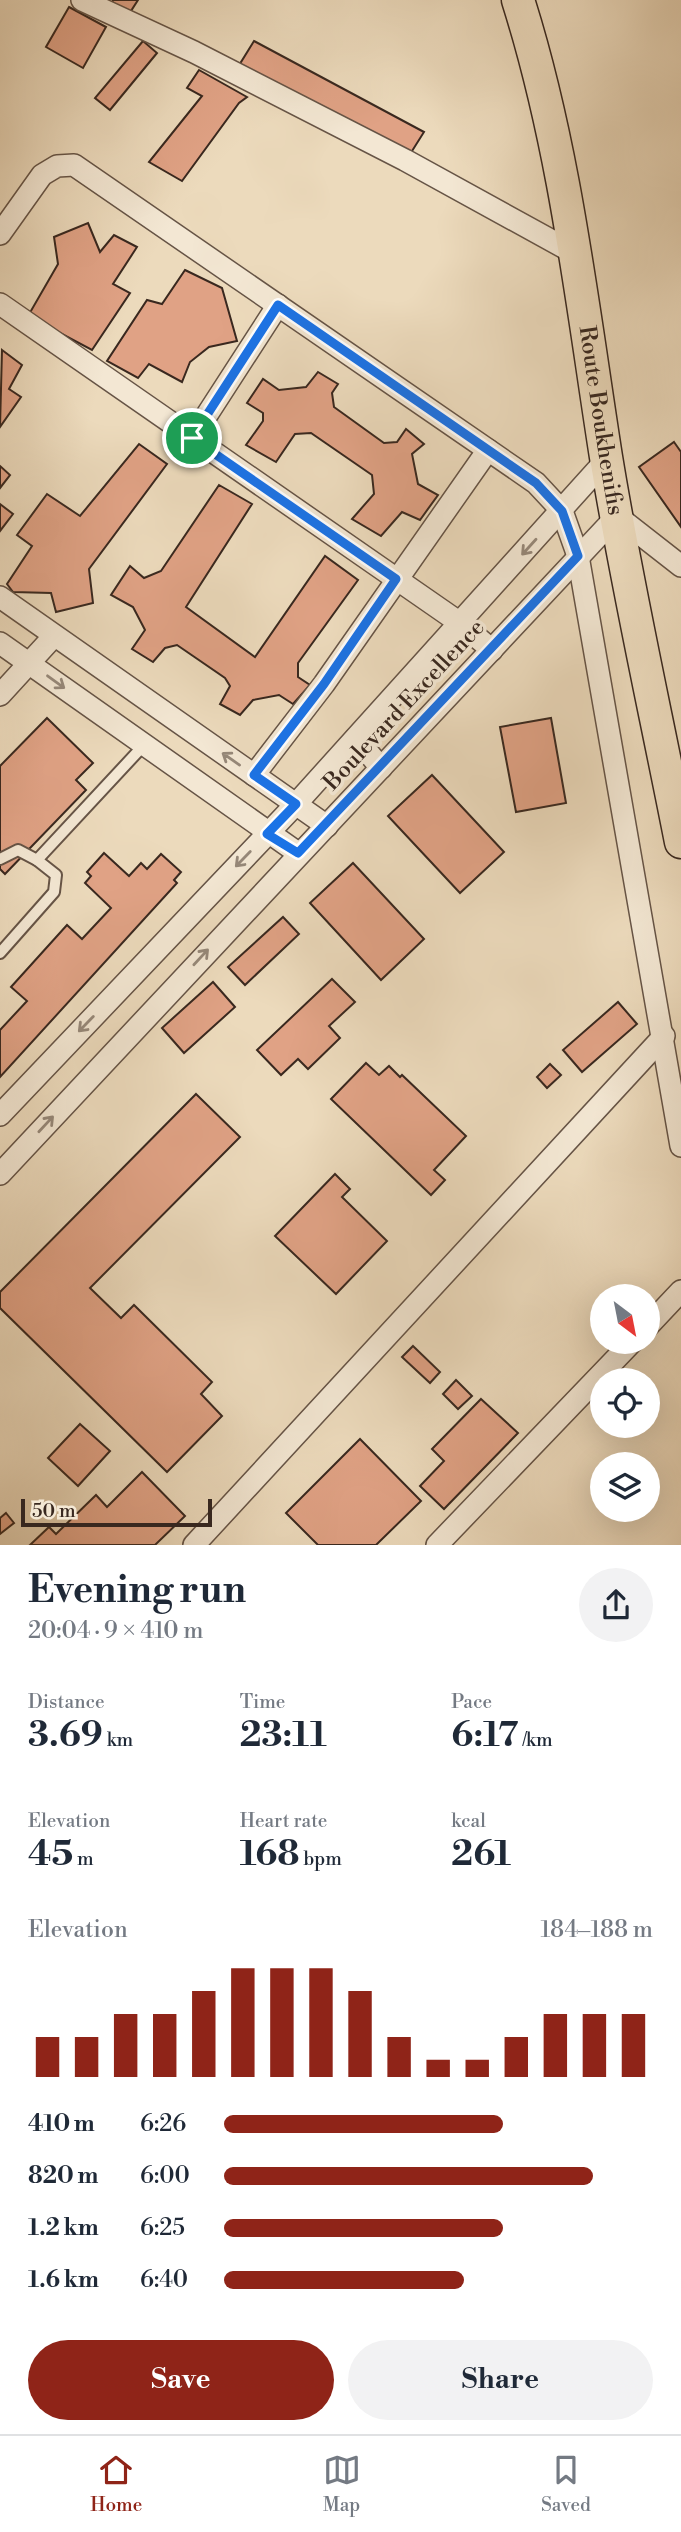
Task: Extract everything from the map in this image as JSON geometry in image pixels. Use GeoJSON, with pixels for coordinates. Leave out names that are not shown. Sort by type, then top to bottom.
{"type":"FeatureCollection","features":[{"type":"Feature","properties":{"kind":"main road","name":"Route Boukhenifis"},"geometry":{"type":"LineString","coordinates":[[518,0],[537,59],[576,254],[617,516],[672,741],[681,842]]}},
{"type":"Feature","properties":{"kind":"street"},"geometry":{"type":"LineString","coordinates":[[82,0],[194,52],[405,160],[576,254]]}},
{"type":"Feature","properties":{"kind":"street"},"geometry":{"type":"LineString","coordinates":[[0,234],[42,175],[57,166],[74,165],[536,483],[562,511],[578,556],[681,1146]]}},
{"type":"Feature","properties":{"kind":"street"},"geometry":{"type":"LineString","coordinates":[[0,303],[460,623],[492,650]]}},
{"type":"Feature","properties":{"kind":"street"},"geometry":{"type":"LineString","coordinates":[[192,438],[278,305]]}},
{"type":"Feature","properties":{"kind":"street"},"geometry":{"type":"LineString","coordinates":[[254,775],[324,684],[488,450]]}},
{"type":"Feature","properties":{"kind":"street","name":"Boulevard Excellence"},"geometry":{"type":"LineString","coordinates":[[0,1115],[296,804],[607,459]]}},
{"type":"Feature","properties":{"kind":"street"},"geometry":{"type":"LineString","coordinates":[[617,516],[681,566]]}},
{"type":"Feature","properties":{"kind":"street","name":"Boulevard Excellence"},"geometry":{"type":"LineString","coordinates":[[0,1174],[298,853],[382,768],[617,516]]}},
{"type":"Feature","properties":{"kind":"street"},"geometry":{"type":"LineString","coordinates":[[0,597],[327,826]]}},
{"type":"Feature","properties":{"kind":"street"},"geometry":{"type":"LineString","coordinates":[[0,695],[54,636]]}},
{"type":"Feature","properties":{"kind":"street"},"geometry":{"type":"LineString","coordinates":[[0,643],[267,834],[298,853]]}},
{"type":"Feature","properties":{"kind":"street"},"geometry":{"type":"LineString","coordinates":[[356,738],[382,768]]}},
{"type":"Feature","properties":{"kind":"street"},"geometry":{"type":"LineString","coordinates":[[194,1545],[664,1037]]}},
{"type":"Feature","properties":{"kind":"street"},"geometry":{"type":"LineString","coordinates":[[660,1313],[681,1291]]}},
{"type":"Feature","properties":{"kind":"street"},"geometry":{"type":"LineString","coordinates":[[437,1545],[620,1354]]}},
{"type":"Feature","properties":{"kind":"lane"},"geometry":{"type":"LineString","coordinates":[[37,859],[144,745]]}},
{"type":"Feature","properties":{"kind":"lane"},"geometry":{"type":"LineString","coordinates":[[0,859],[18,850],[37,859],[56,875],[54,892],[0,953]]}},
{"type":"Feature","properties":{"kind":"building"},"geometry":{"type":"Polygon","coordinates":[[[113,0],[138,0],[129,14],[112,3],[113,0]]]}},
{"type":"Feature","properties":{"kind":"building"},"geometry":{"type":"Polygon","coordinates":[[[69,7],[106,27],[83,68],[46,47],[69,7]]]}},
{"type":"Feature","properties":{"kind":"building"},"geometry":{"type":"Polygon","coordinates":[[[143,41],[157,53],[110,110],[95,98],[143,41]]]}},
{"type":"Feature","properties":{"kind":"building"},"geometry":{"type":"Polygon","coordinates":[[[254,41],[424,132],[407,159],[238,67],[254,41]]]}},
{"type":"Feature","properties":{"kind":"building"},"geometry":{"type":"Polygon","coordinates":[[[199,70],[247,97],[239,103],[182,181],[149,162],[202,96],[187,88],[199,70]]]}},
{"type":"Feature","properties":{"kind":"building"},"geometry":{"type":"Polygon","coordinates":[[[88,223],[100,252],[114,235],[137,247],[113,284],[130,293],[92,350],[28,316],[58,264],[54,237],[88,223]]]}},
{"type":"Feature","properties":{"kind":"building"},"geometry":{"type":"Polygon","coordinates":[[[185,270],[222,288],[237,341],[209,347],[190,362],[182,382],[149,364],[138,378],[107,361],[147,300],[162,304],[185,270]]]}},
{"type":"Feature","properties":{"kind":"building"},"geometry":{"type":"Polygon","coordinates":[[[2,350],[22,365],[9,389],[21,397],[0,427],[2,350]]]}},
{"type":"Feature","properties":{"kind":"building"},"geometry":{"type":"Polygon","coordinates":[[[318,372],[338,384],[332,393],[334,407],[384,443],[397,442],[406,429],[424,444],[412,454],[418,484],[438,495],[420,520],[402,512],[381,536],[352,519],[374,494],[372,475],[311,433],[295,434],[276,462],[246,445],[263,421],[263,413],[247,403],[263,379],[279,390],[306,387],[318,372]]]}},
{"type":"Feature","properties":{"kind":"building"},"geometry":{"type":"Polygon","coordinates":[[[674,442],[681,452],[681,527],[639,467],[674,442]]]}},
{"type":"Feature","properties":{"kind":"building"},"geometry":{"type":"Polygon","coordinates":[[[139,444],[167,464],[89,569],[93,603],[56,612],[51,593],[13,592],[7,584],[32,546],[17,535],[47,494],[80,516],[139,444]]]}},
{"type":"Feature","properties":{"kind":"building"},"geometry":{"type":"Polygon","coordinates":[[[0,466],[10,475],[0,488],[0,466]]]}},
{"type":"Feature","properties":{"kind":"building"},"geometry":{"type":"Polygon","coordinates":[[[219,485],[252,504],[186,607],[255,657],[325,556],[358,580],[298,663],[298,677],[310,685],[293,704],[279,695],[253,700],[240,715],[220,704],[230,686],[225,678],[177,645],[165,648],[153,662],[132,649],[145,630],[133,607],[111,595],[130,566],[144,578],[161,571],[219,485]]]}},
{"type":"Feature","properties":{"kind":"building"},"geometry":{"type":"Polygon","coordinates":[[[0,504],[13,514],[0,531],[0,504]]]}},
{"type":"Feature","properties":{"kind":"building"},"geometry":{"type":"Polygon","coordinates":[[[47,718],[93,763],[76,780],[86,790],[5,874],[0,869],[0,766],[47,718]]]}},
{"type":"Feature","properties":{"kind":"building"},"geometry":{"type":"Polygon","coordinates":[[[551,718],[566,803],[516,812],[500,727],[551,718]]]}},
{"type":"Feature","properties":{"kind":"building"},"geometry":{"type":"Polygon","coordinates":[[[432,775],[504,852],[460,893],[388,816],[432,775]]]}},
{"type":"Feature","properties":{"kind":"building"},"geometry":{"type":"Polygon","coordinates":[[[104,853],[129,876],[141,863],[147,869],[161,854],[181,872],[174,880],[177,883],[0,1077],[0,1030],[27,1001],[11,987],[67,925],[82,939],[111,908],[85,883],[91,876],[87,872],[104,853]]]}},
{"type":"Feature","properties":{"kind":"building"},"geometry":{"type":"Polygon","coordinates":[[[353,863],[424,939],[381,980],[310,903],[353,863]]]}},
{"type":"Feature","properties":{"kind":"building"},"geometry":{"type":"Polygon","coordinates":[[[283,917],[299,934],[245,985],[228,967],[283,917]]]}},
{"type":"Feature","properties":{"kind":"building"},"geometry":{"type":"Polygon","coordinates":[[[332,979],[355,1002],[329,1026],[340,1038],[308,1069],[298,1059],[281,1075],[257,1050],[332,979]]]}},
{"type":"Feature","properties":{"kind":"building"},"geometry":{"type":"Polygon","coordinates":[[[213,982],[235,1007],[184,1053],[162,1028],[213,982]]]}},
{"type":"Feature","properties":{"kind":"building"},"geometry":{"type":"Polygon","coordinates":[[[618,1002],[637,1024],[582,1072],[563,1050],[618,1002]]]}},
{"type":"Feature","properties":{"kind":"building"},"geometry":{"type":"Polygon","coordinates":[[[366,1063],[379,1075],[389,1066],[400,1077],[402,1075],[466,1136],[434,1170],[445,1180],[431,1195],[331,1099],[366,1063]]]}},
{"type":"Feature","properties":{"kind":"building"},"geometry":{"type":"Polygon","coordinates":[[[550,1064],[561,1075],[547,1088],[537,1077],[550,1064]]]}},
{"type":"Feature","properties":{"kind":"building"},"geometry":{"type":"Polygon","coordinates":[[[196,1094],[240,1137],[90,1288],[121,1318],[134,1305],[212,1382],[201,1394],[222,1416],[167,1472],[0,1308],[0,1292],[196,1094]]]}},
{"type":"Feature","properties":{"kind":"building"},"geometry":{"type":"Polygon","coordinates":[[[335,1174],[350,1189],[342,1197],[387,1241],[336,1294],[275,1236],[335,1174]]]}},
{"type":"Feature","properties":{"kind":"building"},"geometry":{"type":"Polygon","coordinates":[[[413,1346],[440,1372],[430,1383],[402,1357],[413,1346]]]}},
{"type":"Feature","properties":{"kind":"building"},"geometry":{"type":"Polygon","coordinates":[[[456,1380],[472,1396],[458,1409],[443,1394],[456,1380]]]}},
{"type":"Feature","properties":{"kind":"building"},"geometry":{"type":"Polygon","coordinates":[[[481,1399],[518,1433],[444,1509],[420,1486],[444,1461],[432,1449],[481,1399]]]}},
{"type":"Feature","properties":{"kind":"building"},"geometry":{"type":"Polygon","coordinates":[[[80,1424],[110,1451],[78,1486],[48,1458],[80,1424]]]}},
{"type":"Feature","properties":{"kind":"building"},"geometry":{"type":"Polygon","coordinates":[[[360,1439],[421,1501],[376,1545],[318,1545],[286,1513],[360,1439]]]}},
{"type":"Feature","properties":{"kind":"building"},"geometry":{"type":"Polygon","coordinates":[[[142,1472],[185,1516],[155,1545],[30,1545],[49,1527],[56,1534],[96,1495],[107,1507],[142,1472]]]}},
{"type":"Feature","properties":{"kind":"building"},"geometry":{"type":"Polygon","coordinates":[[[6,1513],[14,1523],[0,1534],[0,1518],[6,1513]]]}},
{"type":"Feature","properties":{"kind":"route"},"geometry":{"type":"LineString","coordinates":[[278,305],[536,483],[551,496],[562,511],[578,556],[327,826],[298,853],[267,834],[296,804],[254,775],[324,684],[396,579],[192,438],[278,305]]}}]}
